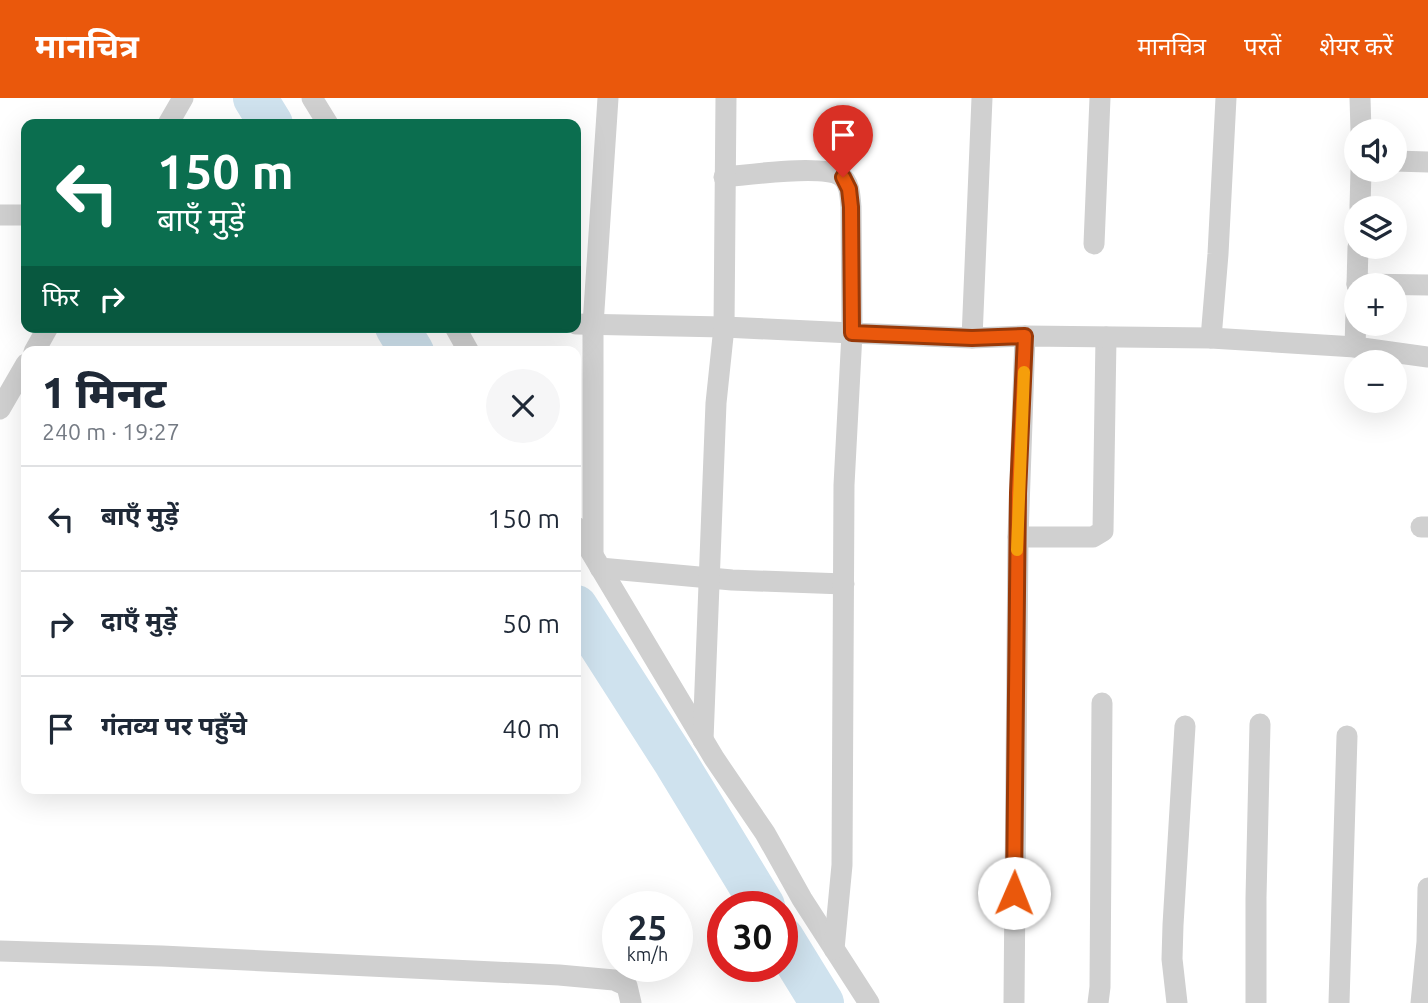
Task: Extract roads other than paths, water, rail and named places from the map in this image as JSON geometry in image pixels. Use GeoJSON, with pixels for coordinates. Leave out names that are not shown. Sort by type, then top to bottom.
{"type":"FeatureCollection","features":[{"type":"Feature","properties":{"kind":"street"},"geometry":{"type":"LineString","coordinates":[[171,119],[183,98]]}},
{"type":"Feature","properties":{"kind":"street"},"geometry":{"type":"LineString","coordinates":[[312,98],[325,119]]}},
{"type":"Feature","properties":{"kind":"street"},"geometry":{"type":"LineString","coordinates":[[596,561],[584,324],[608,98]]}},
{"type":"Feature","properties":{"kind":"street"},"geometry":{"type":"LineString","coordinates":[[703,740],[716,404],[724,327],[726,98]]}},
{"type":"Feature","properties":{"kind":"street"},"geometry":{"type":"LineString","coordinates":[[972,338],[982,98]]}},
{"type":"Feature","properties":{"kind":"street"},"geometry":{"type":"LineString","coordinates":[[1094,244],[1100,98]]}},
{"type":"Feature","properties":{"kind":"street"},"geometry":{"type":"LineString","coordinates":[[1211,338],[1220,228],[1226,98]]}},
{"type":"Feature","properties":{"kind":"street"},"geometry":{"type":"LineString","coordinates":[[1360,98],[1361,119]]}},
{"type":"Feature","properties":{"kind":"street"},"geometry":{"type":"LineString","coordinates":[[1407,161],[1428,162]]}},
{"type":"Feature","properties":{"kind":"street"},"geometry":{"type":"LineString","coordinates":[[724,177],[828,171],[843,177],[849,189],[852,333],[844,485],[842,865],[834,949]]}},
{"type":"Feature","properties":{"kind":"street"},"geometry":{"type":"LineString","coordinates":[[0,215],[21,215]]}},
{"type":"Feature","properties":{"kind":"street"},"geometry":{"type":"LineString","coordinates":[[1407,285],[1428,285]]}},
{"type":"Feature","properties":{"kind":"street"},"geometry":{"type":"LineString","coordinates":[[584,324],[972,338],[1211,338],[1355,347],[1428,357]]}},
{"type":"Feature","properties":{"kind":"street"},"geometry":{"type":"LineString","coordinates":[[1014,1003],[1018,537],[1025,336]]}},
{"type":"Feature","properties":{"kind":"street"},"geometry":{"type":"LineString","coordinates":[[1355,336],[1355,347]]}},
{"type":"Feature","properties":{"kind":"street"},"geometry":{"type":"LineString","coordinates":[[1018,537],[1093,537],[1103,531],[1106,337]]}},
{"type":"Feature","properties":{"kind":"street"},"geometry":{"type":"LineString","coordinates":[[1,405],[21,372]]}},
{"type":"Feature","properties":{"kind":"street"},"geometry":{"type":"LineString","coordinates":[[581,536],[703,740],[765,833],[869,1003]]}},
{"type":"Feature","properties":{"kind":"street"},"geometry":{"type":"LineString","coordinates":[[596,561],[710,577],[844,584]]}},
{"type":"Feature","properties":{"kind":"street"},"geometry":{"type":"LineString","coordinates":[[1098,1003],[1102,703]]}},
{"type":"Feature","properties":{"kind":"street"},"geometry":{"type":"LineString","coordinates":[[1256,1003],[1260,724]]}},
{"type":"Feature","properties":{"kind":"street"},"geometry":{"type":"LineString","coordinates":[[1177,1003],[1172,959],[1185,726]]}},
{"type":"Feature","properties":{"kind":"street"},"geometry":{"type":"LineString","coordinates":[[1339,1003],[1347,736]]}},
{"type":"Feature","properties":{"kind":"street"},"geometry":{"type":"LineString","coordinates":[[1421,1003],[1427,942],[1428,888]]}},
{"type":"Feature","properties":{"kind":"street"},"geometry":{"type":"LineString","coordinates":[[0,951],[559,975],[614,980],[627,986],[631,1003]]}},
{"type":"Feature","properties":{"kind":"waterway"},"geometry":{"type":"LineString","coordinates":[[255,98],[268,119]]}},
{"type":"Feature","properties":{"kind":"waterway"},"geometry":{"type":"LineString","coordinates":[[401,333],[408,346]]}},
{"type":"Feature","properties":{"kind":"waterway"},"geometry":{"type":"LineString","coordinates":[[581,615],[754,891]]}},
{"type":"Feature","properties":{"kind":"waterway"},"geometry":{"type":"LineString","coordinates":[[798,964],[822,1003]]}}]}
